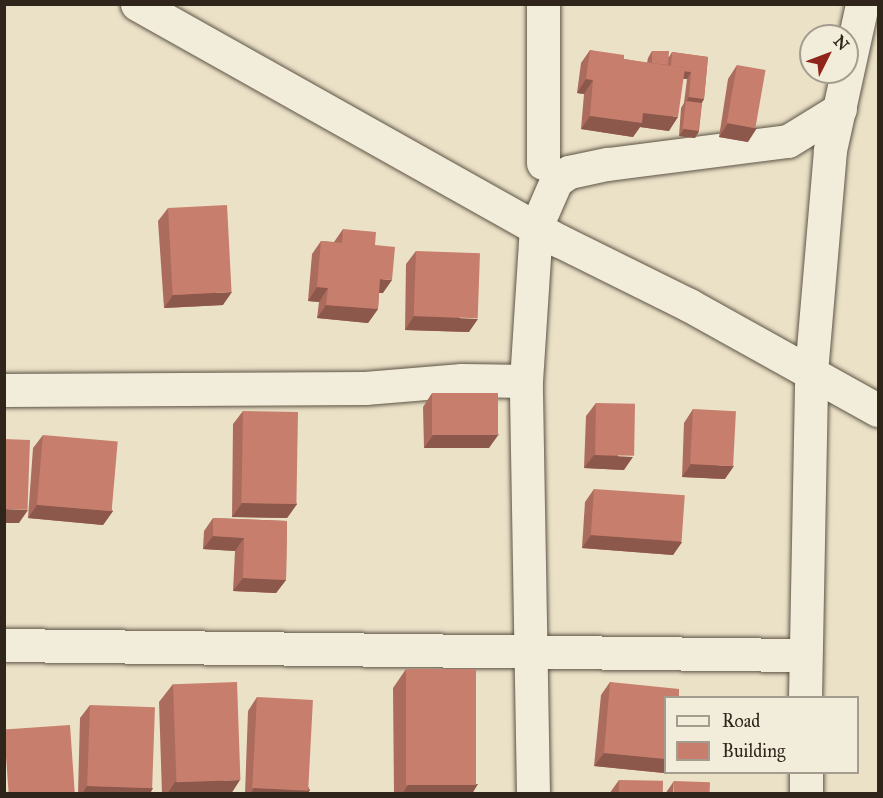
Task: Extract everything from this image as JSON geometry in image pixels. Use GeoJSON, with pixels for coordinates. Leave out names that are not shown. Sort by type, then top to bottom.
{"type":"FeatureCollection","features":[{"type":"Feature","properties":{"kind":"street"},"geometry":{"type":"LineString","coordinates":[[136,4],[536,227],[879,410]]}},
{"type":"Feature","properties":{"kind":"street"},"geometry":{"type":"LineString","coordinates":[[543,4],[543,163]]}},
{"type":"Feature","properties":{"kind":"street"},"geometry":{"type":"LineString","coordinates":[[805,696],[811,372],[830,150],[862,4]]}},
{"type":"Feature","properties":{"kind":"street"},"geometry":{"type":"LineString","coordinates":[[533,794],[526,381],[536,227],[556,181],[569,172],[788,141],[840,109]]}},
{"type":"Feature","properties":{"kind":"street"},"geometry":{"type":"LineString","coordinates":[[4,390],[365,388],[462,380],[526,381]]}},
{"type":"Feature","properties":{"kind":"street"},"geometry":{"type":"LineString","coordinates":[[4,645],[805,655]]}},
{"type":"Feature","properties":{"kind":"street"},"geometry":{"type":"LineString","coordinates":[[806,774],[806,794]]}},
{"type":"Feature","properties":{"kind":"building"},"geometry":{"type":"Polygon","coordinates":[[[590,50],[624,55],[624,59],[685,68],[678,117],[643,113],[642,123],[590,116],[593,80],[586,79],[590,50]]]}},
{"type":"Feature","properties":{"kind":"building"},"geometry":{"type":"Polygon","coordinates":[[[652,51],[669,51],[668,65],[652,63],[652,51]]]}},
{"type":"Feature","properties":{"kind":"building"},"geometry":{"type":"Polygon","coordinates":[[[672,52],[708,57],[704,99],[689,97],[691,72],[684,71],[685,68],[671,66],[672,52]]]}},
{"type":"Feature","properties":{"kind":"building"},"geometry":{"type":"Polygon","coordinates":[[[737,65],[766,70],[755,128],[727,123],[737,65]]]}},
{"type":"Feature","properties":{"kind":"building"},"geometry":{"type":"Polygon","coordinates":[[[686,101],[702,103],[698,131],[683,129],[686,101]]]}},
{"type":"Feature","properties":{"kind":"building"},"geometry":{"type":"Polygon","coordinates":[[[227,205],[232,292],[173,295],[168,208],[227,205]]]}},
{"type":"Feature","properties":{"kind":"building"},"geometry":{"type":"Polygon","coordinates":[[[343,229],[376,232],[375,245],[395,247],[392,280],[380,279],[378,309],[326,305],[328,288],[317,287],[321,241],[342,243],[343,229]]]}},
{"type":"Feature","properties":{"kind":"building"},"geometry":{"type":"Polygon","coordinates":[[[416,251],[480,253],[478,318],[414,316],[416,251]]]}},
{"type":"Feature","properties":{"kind":"building"},"geometry":{"type":"Polygon","coordinates":[[[432,393],[498,393],[498,435],[432,435],[432,393]]]}},
{"type":"Feature","properties":{"kind":"building"},"geometry":{"type":"Polygon","coordinates":[[[596,403],[635,404],[634,456],[595,455],[596,403]]]}},
{"type":"Feature","properties":{"kind":"building"},"geometry":{"type":"Polygon","coordinates":[[[693,409],[736,411],[733,466],[690,464],[693,409]]]}},
{"type":"Feature","properties":{"kind":"building"},"geometry":{"type":"Polygon","coordinates":[[[243,411],[298,412],[296,504],[241,503],[243,411]]]}},
{"type":"Feature","properties":{"kind":"building"},"geometry":{"type":"Polygon","coordinates":[[[43,435],[118,442],[112,511],[37,505],[43,435]]]}},
{"type":"Feature","properties":{"kind":"building"},"geometry":{"type":"Polygon","coordinates":[[[4,439],[30,440],[28,510],[4,509],[4,439]]]}},
{"type":"Feature","properties":{"kind":"building"},"geometry":{"type":"Polygon","coordinates":[[[594,489],[685,495],[682,541],[591,535],[594,489]]]}},
{"type":"Feature","properties":{"kind":"building"},"geometry":{"type":"Polygon","coordinates":[[[213,518],[287,521],[286,580],[243,578],[244,538],[213,536],[213,518]]]}},
{"type":"Feature","properties":{"kind":"building"},"geometry":{"type":"Polygon","coordinates":[[[406,669],[476,669],[476,785],[406,785],[406,669]]]}},
{"type":"Feature","properties":{"kind":"building"},"geometry":{"type":"Polygon","coordinates":[[[237,682],[240,780],[176,782],[173,684],[237,682]]]}},
{"type":"Feature","properties":{"kind":"building"},"geometry":{"type":"Polygon","coordinates":[[[610,682],[679,689],[679,696],[664,696],[664,759],[604,753],[610,682]]]}},
{"type":"Feature","properties":{"kind":"building"},"geometry":{"type":"Polygon","coordinates":[[[257,697],[313,700],[308,791],[252,788],[257,697]]]}},
{"type":"Feature","properties":{"kind":"building"},"geometry":{"type":"Polygon","coordinates":[[[90,705],[155,707],[152,788],[87,786],[90,705]]]}},
{"type":"Feature","properties":{"kind":"building"},"geometry":{"type":"Polygon","coordinates":[[[70,725],[75,794],[9,794],[4,730],[70,725]]]}},
{"type":"Feature","properties":{"kind":"building"},"geometry":{"type":"Polygon","coordinates":[[[619,780],[663,781],[663,794],[619,794],[619,780]]]}},
{"type":"Feature","properties":{"kind":"building"},"geometry":{"type":"Polygon","coordinates":[[[674,781],[710,782],[710,794],[674,794],[674,781]]]}}]}
